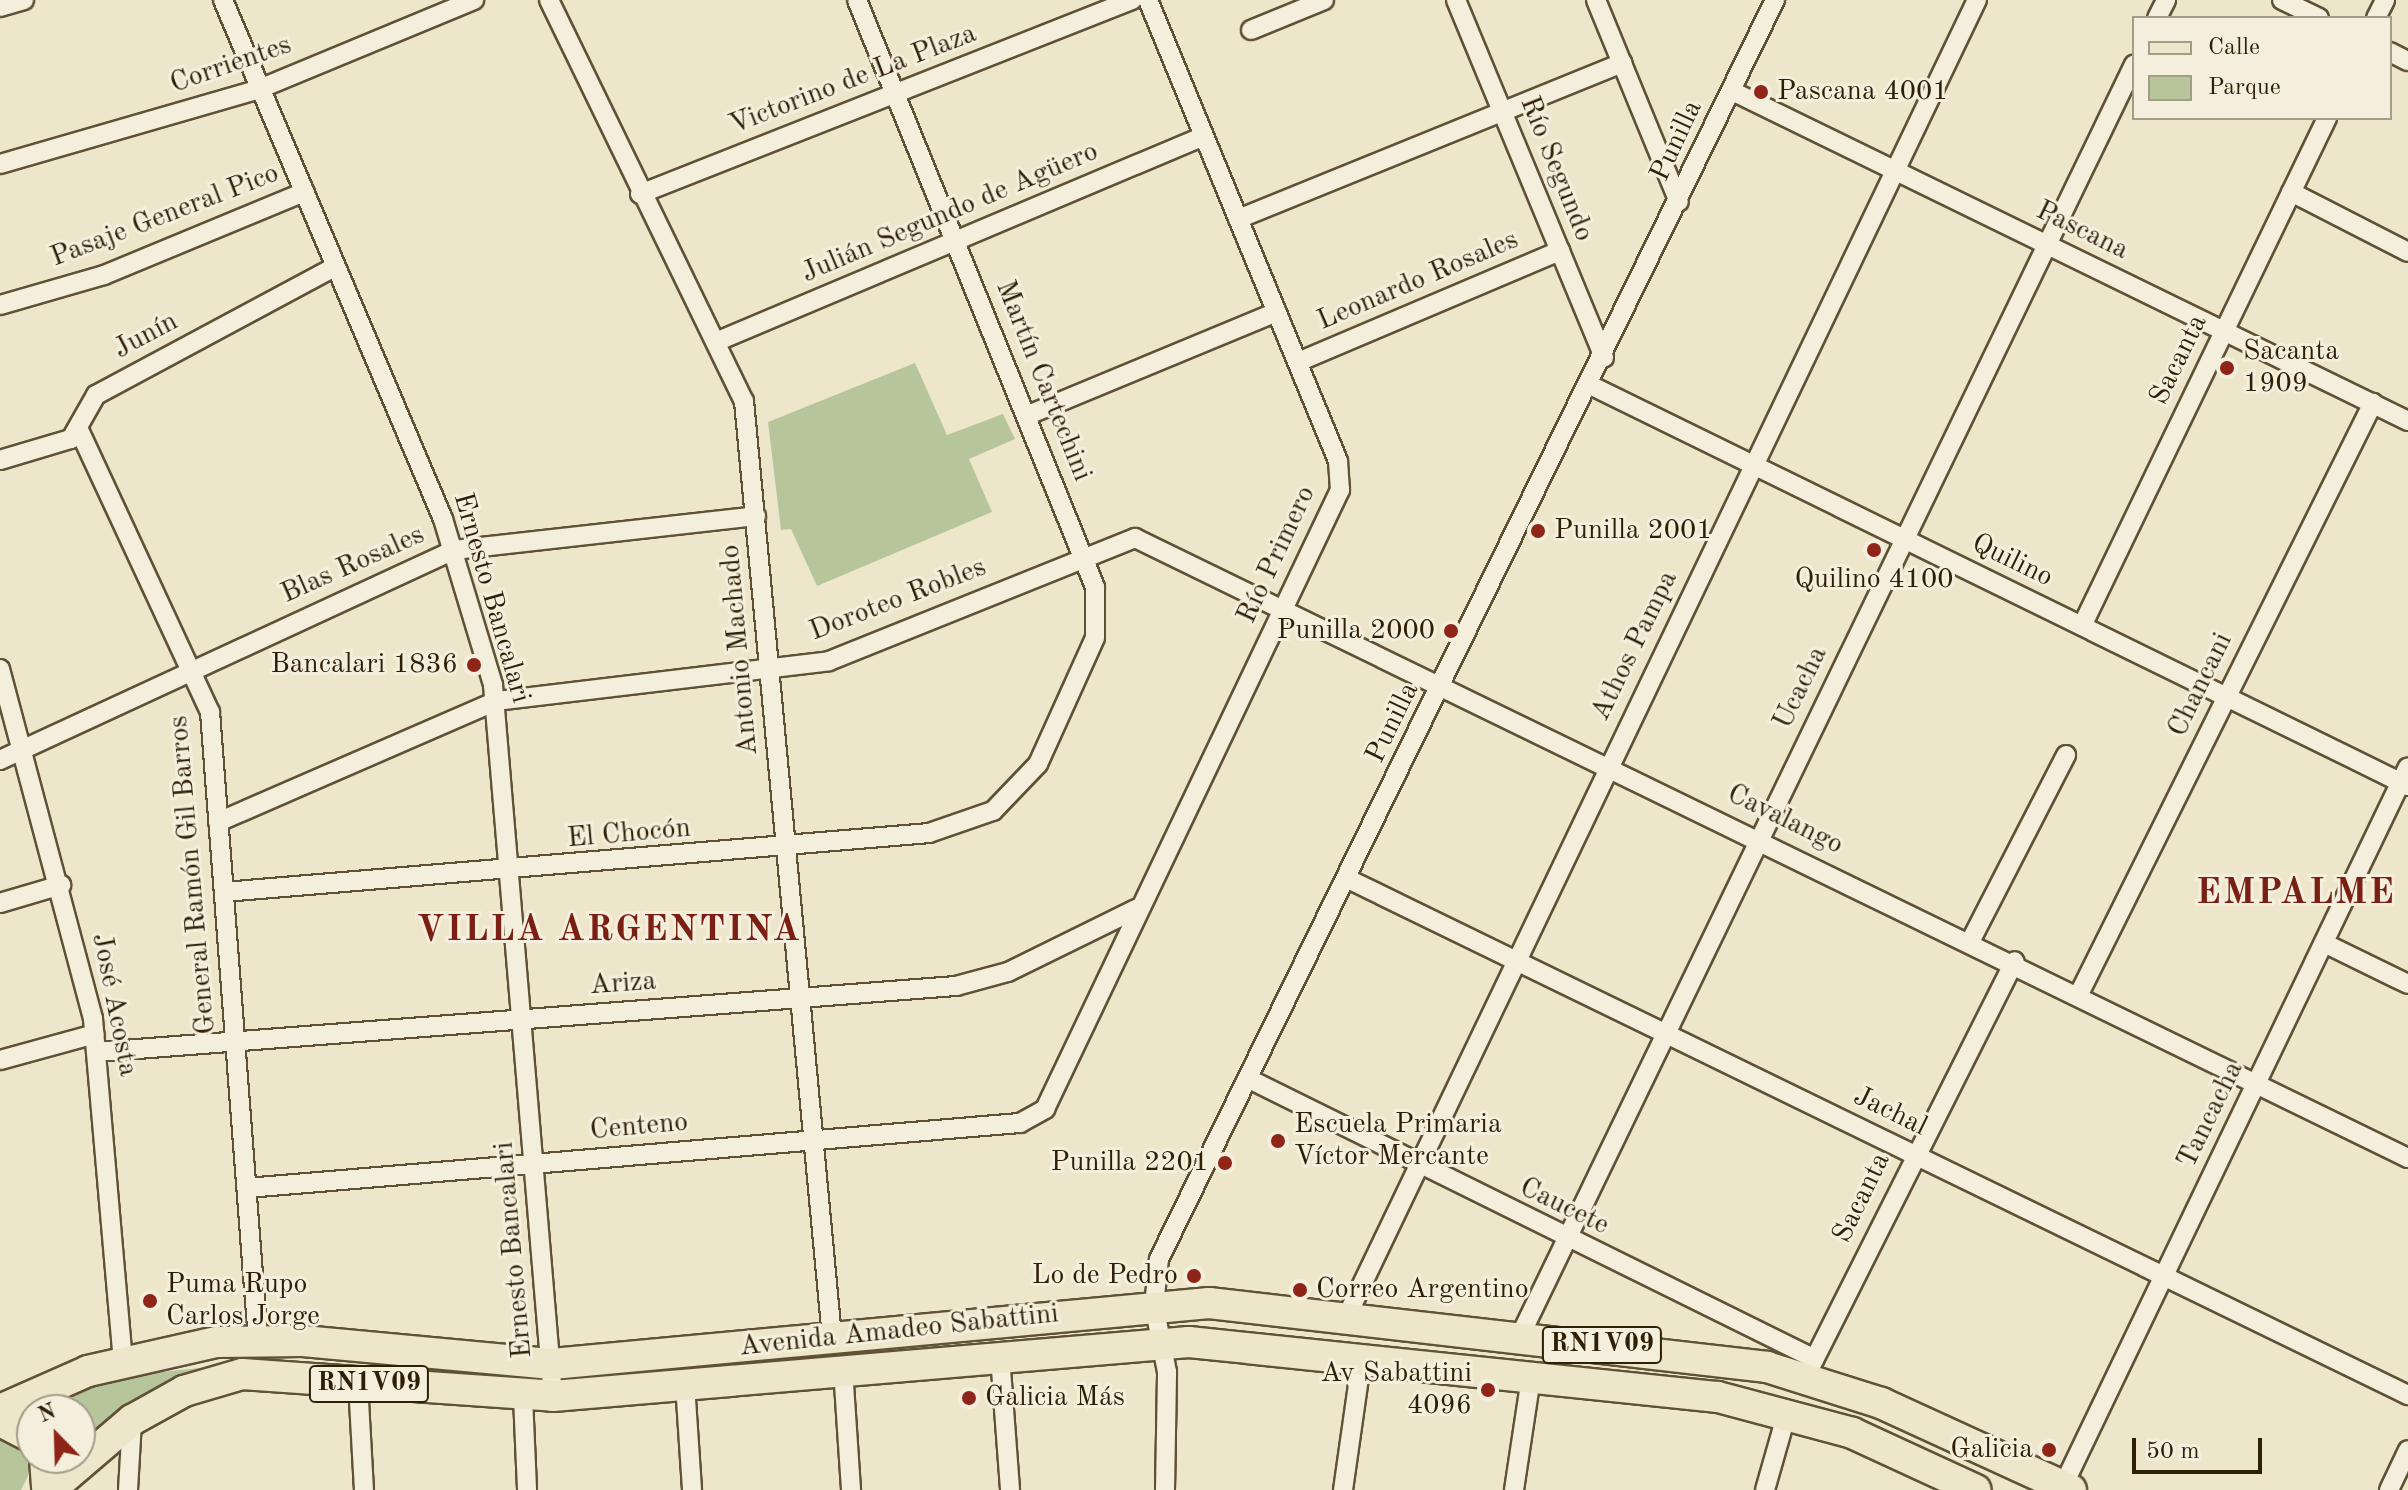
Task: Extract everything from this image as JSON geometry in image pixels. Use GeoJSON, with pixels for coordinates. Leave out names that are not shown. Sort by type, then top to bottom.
{"type":"FeatureCollection","features":[{"type":"Feature","properties":{"kind":"main road","name":"Avenida Amadeo Sabattini"},"geometry":{"type":"LineString","coordinates":[[0,1410],[123,1361],[258,1340],[552,1364],[1154,1305],[1346,1318],[1810,1367],[2067,1488]]}},
{"type":"Feature","properties":{"kind":"main road","name":"Avenida Amadeo Sabattini"},"geometry":{"type":"LineString","coordinates":[[48,1490],[132,1420],[184,1391],[242,1374],[523,1397],[553,1396],[1159,1343],[1362,1357],[1671,1390],[1787,1413],[1852,1433],[1976,1490]]}},
{"type":"Feature","properties":{"kind":"street"},"geometry":{"type":"LineString","coordinates":[[0,7],[24,0]]}},
{"type":"Feature","properties":{"kind":"street","name":"Ernesto Bancalari"},"geometry":{"type":"LineString","coordinates":[[223,0],[454,550],[496,701],[553,1396]]}},
{"type":"Feature","properties":{"kind":"street","name":"Corrientes"},"geometry":{"type":"LineString","coordinates":[[0,164],[259,89],[474,0]]}},
{"type":"Feature","properties":{"kind":"street","name":"Antonio Machado"},"geometry":{"type":"LineString","coordinates":[[549,0],[640,194],[718,341],[744,401],[832,1338]]}},
{"type":"Feature","properties":{"kind":"street","name":"Martín Cartechini"},"geometry":{"type":"LineString","coordinates":[[857,0],[1028,415],[1097,596],[1095,638],[1024,783]]}},
{"type":"Feature","properties":{"kind":"street","name":"Victorino de La Plaza"},"geometry":{"type":"LineString","coordinates":[[640,194],[1132,0]]}},
{"type":"Feature","properties":{"kind":"street","name":"Río Primero"},"geometry":{"type":"LineString","coordinates":[[1036,1118],[1340,490],[1338,461],[1148,0]]}},
{"type":"Feature","properties":{"kind":"street"},"geometry":{"type":"LineString","coordinates":[[1251,30],[1324,0]]}},
{"type":"Feature","properties":{"kind":"street","name":"Río Segundo"},"geometry":{"type":"LineString","coordinates":[[1456,0],[1604,358]]}},
{"type":"Feature","properties":{"kind":"street"},"geometry":{"type":"LineString","coordinates":[[1596,0],[1679,202]]}},
{"type":"Feature","properties":{"kind":"street","name":"Punilla"},"geometry":{"type":"LineString","coordinates":[[1165,1490],[1167,1372],[1154,1305],[1159,1259],[1592,386],[1775,0]]}},
{"type":"Feature","properties":{"kind":"street","name":"Athos Pampa"},"geometry":{"type":"LineString","coordinates":[[1346,1318],[1416,1164],[1977,0]]}},
{"type":"Feature","properties":{"kind":"street"},"geometry":{"type":"LineString","coordinates":[[2282,0],[2315,16]]}},
{"type":"Feature","properties":{"kind":"street"},"geometry":{"type":"LineString","coordinates":[[1238,219],[1623,63]]}},
{"type":"Feature","properties":{"kind":"street","name":"Ucacha"},"geometry":{"type":"LineString","coordinates":[[1520,1336],[2132,69]]}},
{"type":"Feature","properties":{"kind":"street","name":"Pascana"},"geometry":{"type":"LineString","coordinates":[[1732,91],[2408,421]]}},
{"type":"Feature","properties":{"kind":"street","name":"Sacanta"},"geometry":{"type":"LineString","coordinates":[[2082,626],[2326,120]]}},
{"type":"Feature","properties":{"kind":"street","name":"Julián Segundo de Agüero"},"geometry":{"type":"LineString","coordinates":[[718,341],[1204,136]]}},
{"type":"Feature","properties":{"kind":"street","name":"Pasaje General Pico"},"geometry":{"type":"LineString","coordinates":[[0,305],[104,275],[304,192]]}},
{"type":"Feature","properties":{"kind":"street"},"geometry":{"type":"LineString","coordinates":[[2291,192],[2408,252]]}},
{"type":"Feature","properties":{"kind":"street","name":"Leonardo Rosales"},"geometry":{"type":"LineString","coordinates":[[1298,362],[1560,251]]}},
{"type":"Feature","properties":{"kind":"street","name":"Junín"},"geometry":{"type":"LineString","coordinates":[[80,432],[96,395],[335,267]]}},
{"type":"Feature","properties":{"kind":"street","name":"Leonardo Rosales"},"geometry":{"type":"LineString","coordinates":[[1028,415],[1277,312]]}},
{"type":"Feature","properties":{"kind":"street","name":"Quilino"},"geometry":{"type":"LineString","coordinates":[[1592,386],[2226,697],[2406,778]]}},
{"type":"Feature","properties":{"kind":"street","name":"Chancani"},"geometry":{"type":"LineString","coordinates":[[2080,992],[2373,403]]}},
{"type":"Feature","properties":{"kind":"street"},"geometry":{"type":"LineString","coordinates":[[0,460],[80,432]]}},
{"type":"Feature","properties":{"kind":"street","name":"General Ramón Gil Barros"},"geometry":{"type":"LineString","coordinates":[[80,432],[195,668],[210,712],[258,1340]]}},
{"type":"Feature","properties":{"kind":"street","name":"Blas Rosales"},"geometry":{"type":"LineString","coordinates":[[0,760],[23,753],[195,668],[454,550],[756,516]]}},
{"type":"Feature","properties":{"kind":"street","name":"Cavalango"},"geometry":{"type":"LineString","coordinates":[[1135,538],[2080,992],[2256,1084],[2408,1158]]}},
{"type":"Feature","properties":{"kind":"street","name":"Doroteo Robles"},"geometry":{"type":"LineString","coordinates":[[218,822],[496,701],[770,670],[843,657],[1135,538]]}},
{"type":"Feature","properties":{"kind":"street","name":"José Acosta"},"geometry":{"type":"LineString","coordinates":[[0,669],[61,885],[97,1043],[123,1361]]}},
{"type":"Feature","properties":{"kind":"street"},"geometry":{"type":"LineString","coordinates":[[1971,940],[2066,755]]}},
{"type":"Feature","properties":{"kind":"street","name":"Tancacha"},"geometry":{"type":"LineString","coordinates":[[2067,1488],[2256,1084],[2406,778]]}},
{"type":"Feature","properties":{"kind":"street","name":"El Chocón"},"geometry":{"type":"LineString","coordinates":[[224,892],[510,872],[785,848],[959,825],[993,811],[1024,783]]}},
{"type":"Feature","properties":{"kind":"street","name":"Jachal"},"geometry":{"type":"LineString","coordinates":[[1348,879],[2408,1395]]}},
{"type":"Feature","properties":{"kind":"street"},"geometry":{"type":"LineString","coordinates":[[0,903],[61,885]]}},
{"type":"Feature","properties":{"kind":"street","name":"Ariza"},"geometry":{"type":"LineString","coordinates":[[0,1060],[97,1043],[235,1040],[522,1020],[799,1000],[980,981],[1136,909]]}},
{"type":"Feature","properties":{"kind":"street"},"geometry":{"type":"LineString","coordinates":[[2324,943],[2408,984]]}},
{"type":"Feature","properties":{"kind":"street","name":"Sacanta"},"geometry":{"type":"LineString","coordinates":[[1810,1367],[1914,1155],[2015,961]]}},
{"type":"Feature","properties":{"kind":"street","name":"Caucete"},"geometry":{"type":"LineString","coordinates":[[1249,1079],[1566,1239],[1810,1367]]}},
{"type":"Feature","properties":{"kind":"street","name":"Centeno"},"geometry":{"type":"LineString","coordinates":[[247,1188],[1036,1118]]}},
{"type":"Feature","properties":{"kind":"street"},"geometry":{"type":"LineString","coordinates":[[1000,1356],[1010,1490]]}},
{"type":"Feature","properties":{"kind":"street"},"geometry":{"type":"LineString","coordinates":[[1343,1490],[1362,1357]]}},
{"type":"Feature","properties":{"kind":"street"},"geometry":{"type":"LineString","coordinates":[[843,1369],[851,1490]]}},
{"type":"Feature","properties":{"kind":"street"},"geometry":{"type":"LineString","coordinates":[[1514,1490],[1531,1377]]}},
{"type":"Feature","properties":{"kind":"street"},"geometry":{"type":"LineString","coordinates":[[358,1383],[364,1490]]}},
{"type":"Feature","properties":{"kind":"street"},"geometry":{"type":"LineString","coordinates":[[685,1384],[692,1490]]}},
{"type":"Feature","properties":{"kind":"street"},"geometry":{"type":"LineString","coordinates":[[523,1397],[527,1490]]}},
{"type":"Feature","properties":{"kind":"street"},"geometry":{"type":"LineString","coordinates":[[1765,1490],[1787,1413]]}},
{"type":"Feature","properties":{"kind":"street"},"geometry":{"type":"LineString","coordinates":[[128,1490],[132,1420]]}},
{"type":"Feature","properties":{"kind":"street"},"geometry":{"type":"LineString","coordinates":[[2389,1490],[2408,1450]]}},
{"type":"Feature","properties":{"kind":"green space"},"geometry":{"type":"Polygon","coordinates":[[[915,363],[947,435],[1003,414],[1015,439],[969,459],[992,512],[817,586],[791,529],[781,530],[768,422],[915,363]]]}},
{"type":"Feature","properties":{"kind":"green space"},"geometry":{"type":"Polygon","coordinates":[[[279,1360],[225,1367],[96,1437],[96,1394],[78,1394],[122,1376],[279,1360]]]}},
{"type":"Feature","properties":{"kind":"green space"},"geometry":{"type":"Polygon","coordinates":[[[9,1437],[16,1441],[16,1474],[29,1474],[21,1490],[0,1490],[0,1440],[9,1437]]]}},
{"type":"Feature","properties":{"kind":"place","name":"Pascana 4001"},"geometry":{"type":"Point","coordinates":[1761,92]}},
{"type":"Feature","properties":{"kind":"place","name":"Sacanta 1909"},"geometry":{"type":"Point","coordinates":[2227,368]}},
{"type":"Feature","properties":{"kind":"place","name":"Punilla 2001"},"geometry":{"type":"Point","coordinates":[1538,531]}},
{"type":"Feature","properties":{"kind":"place","name":"Quilino 4100"},"geometry":{"type":"Point","coordinates":[1874,550]}},
{"type":"Feature","properties":{"kind":"place","name":"Punilla 2000"},"geometry":{"type":"Point","coordinates":[1451,631]}},
{"type":"Feature","properties":{"kind":"place","name":"Bancalari 1836"},"geometry":{"type":"Point","coordinates":[474,665]}},
{"type":"Feature","properties":{"kind":"place","name":"Escuela Primaria Víctor Mercante"},"geometry":{"type":"Point","coordinates":[1278,1141]}},
{"type":"Feature","properties":{"kind":"place","name":"Punilla 2201"},"geometry":{"type":"Point","coordinates":[1225,1163]}},
{"type":"Feature","properties":{"kind":"place","name":"Lo de Pedro"},"geometry":{"type":"Point","coordinates":[1194,1276]}},
{"type":"Feature","properties":{"kind":"place","name":"Correo Argentino"},"geometry":{"type":"Point","coordinates":[1300,1290]}},
{"type":"Feature","properties":{"kind":"place","name":"Puma Rupo Carlos Jorge"},"geometry":{"type":"Point","coordinates":[150,1301]}},
{"type":"Feature","properties":{"kind":"place","name":"Av Sabattini 4096"},"geometry":{"type":"Point","coordinates":[1488,1390]}},
{"type":"Feature","properties":{"kind":"place","name":"Galicia Más"},"geometry":{"type":"Point","coordinates":[969,1398]}},
{"type":"Feature","properties":{"kind":"place","name":"Galicia"},"geometry":{"type":"Point","coordinates":[2049,1450]}},
{"type":"Feature","properties":{"kind":"district","name":"EMPALME"},"geometry":{"type":"Point","coordinates":[2296,895]}},
{"type":"Feature","properties":{"kind":"district","name":"VILLA ARGENTINA"},"geometry":{"type":"Point","coordinates":[609,932]}}]}
